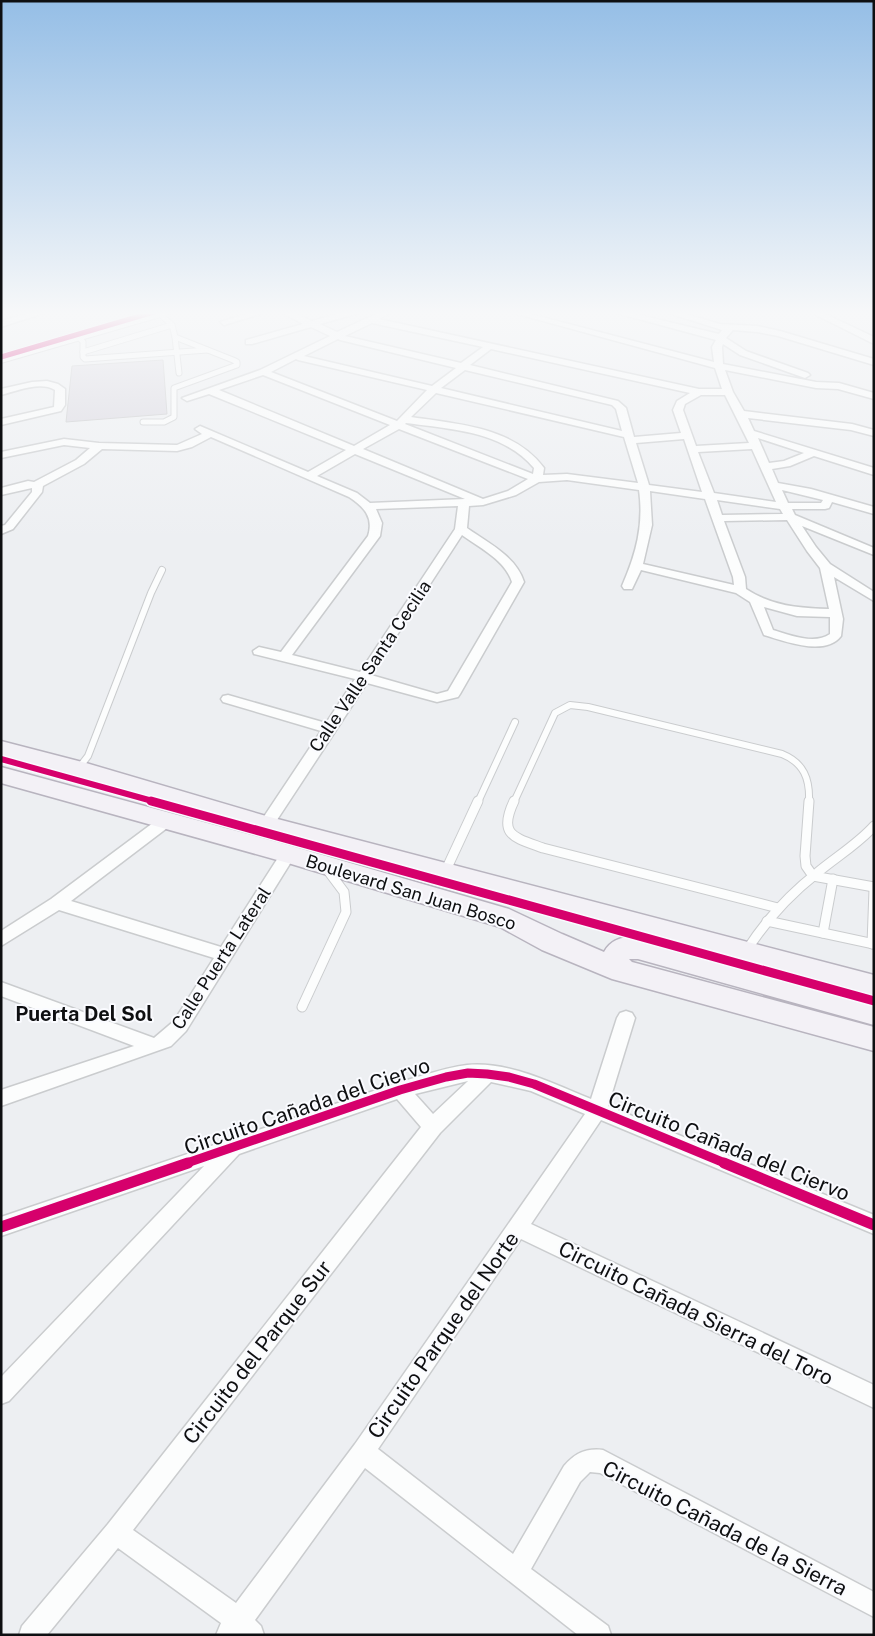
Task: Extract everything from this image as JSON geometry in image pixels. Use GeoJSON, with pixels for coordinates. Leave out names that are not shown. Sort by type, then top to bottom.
{"type":"FeatureCollection","features":[{"type":"Feature","properties":{"kind":"main road","name":"Boulevard San Juan Bosco"},"geometry":{"type":"LineString","coordinates":[[1,749],[72,777],[266,825],[874,986]]}},
{"type":"Feature","properties":{"kind":"main road"},"geometry":{"type":"LineString","coordinates":[[1,767],[72,777],[110,806]]}},
{"type":"Feature","properties":{"kind":"main road","name":"Boulevard San Juan Bosco"},"geometry":{"type":"LineString","coordinates":[[1,775],[288,854],[509,918],[552,942],[622,971],[874,1039]]}},
{"type":"Feature","properties":{"kind":"main road"},"geometry":{"type":"LineString","coordinates":[[622,971],[615,959],[617,952],[624,947],[638,948],[874,1013]]}},
{"type":"Feature","properties":{"kind":"street"},"geometry":{"type":"LineString","coordinates":[[1,392],[24,387]]}},
{"type":"Feature","properties":{"kind":"street"},"geometry":{"type":"LineString","coordinates":[[1,422],[57,409],[60,405],[59,387]]}},
{"type":"Feature","properties":{"kind":"street"},"geometry":{"type":"LineString","coordinates":[[187,398],[217,387]]}},
{"type":"Feature","properties":{"kind":"street"},"geometry":{"type":"LineString","coordinates":[[305,387],[400,422],[537,479],[567,477],[784,506],[827,502],[874,511]]}},
{"type":"Feature","properties":{"kind":"street"},"geometry":{"type":"LineString","coordinates":[[427,387],[628,438],[688,436]]}},
{"type":"Feature","properties":{"kind":"street"},"geometry":{"type":"LineString","coordinates":[[547,387],[615,404],[621,408],[628,438],[644,487],[648,515],[637,566],[628,586]]}},
{"type":"Feature","properties":{"kind":"street"},"geometry":{"type":"LineString","coordinates":[[678,387],[699,392],[728,392]]}},
{"type":"Feature","properties":{"kind":"street"},"geometry":{"type":"LineString","coordinates":[[726,387],[741,414],[754,446],[784,506],[826,567],[838,626],[836,635],[829,642],[814,642],[787,638],[768,632],[755,600]]}},
{"type":"Feature","properties":{"kind":"street"},"geometry":{"type":"LineString","coordinates":[[844,387],[874,396]]}},
{"type":"Feature","properties":{"kind":"street"},"geometry":{"type":"LineString","coordinates":[[309,476],[400,422],[434,389]]}},
{"type":"Feature","properties":{"kind":"street"},"geometry":{"type":"LineString","coordinates":[[209,390],[483,502]]}},
{"type":"Feature","properties":{"kind":"street"},"geometry":{"type":"LineString","coordinates":[[699,392],[682,401],[678,407],[739,577],[740,590]]}},
{"type":"Feature","properties":{"kind":"street"},"geometry":{"type":"LineString","coordinates":[[741,414],[786,432],[814,453],[874,472]]}},
{"type":"Feature","properties":{"kind":"street"},"geometry":{"type":"LineString","coordinates":[[368,506],[483,502],[512,494],[537,479],[539,468],[531,456],[503,441],[471,431],[400,422]]}},
{"type":"Feature","properties":{"kind":"street"},"geometry":{"type":"LineString","coordinates":[[748,432],[786,432],[852,427],[874,434]]}},
{"type":"Feature","properties":{"kind":"street"},"geometry":{"type":"LineString","coordinates":[[1,455],[64,442],[99,446],[177,448],[188,445],[205,431],[353,495],[368,506],[376,516],[378,526],[374,536],[284,657]]}},
{"type":"Feature","properties":{"kind":"street"},"geometry":{"type":"LineString","coordinates":[[1,492],[28,484],[36,484],[80,462],[99,446]]}},
{"type":"Feature","properties":{"kind":"street"},"geometry":{"type":"LineString","coordinates":[[692,450],[754,446]]}},
{"type":"Feature","properties":{"kind":"street"},"geometry":{"type":"LineString","coordinates":[[765,467],[786,464],[814,453]]}},
{"type":"Feature","properties":{"kind":"street"},"geometry":{"type":"LineString","coordinates":[[1,531],[9,527],[38,492],[39,489],[36,484]]}},
{"type":"Feature","properties":{"kind":"street"},"geometry":{"type":"LineString","coordinates":[[774,485],[807,491],[827,502]]}},
{"type":"Feature","properties":{"kind":"street"},"geometry":{"type":"LineString","coordinates":[[816,527],[827,502]]}},
{"type":"Feature","properties":{"kind":"street","name":"Calle Valle Santa Cecilia"},"geometry":{"type":"LineString","coordinates":[[266,825],[362,676],[461,529],[464,504]]}},
{"type":"Feature","properties":{"kind":"street"},"geometry":{"type":"LineString","coordinates":[[717,518],[791,517],[841,540],[874,552]]}},
{"type":"Feature","properties":{"kind":"street"},"geometry":{"type":"LineString","coordinates":[[259,651],[362,676],[436,698],[447,697],[456,691],[518,582],[517,576],[509,564],[461,529]]}},
{"type":"Feature","properties":{"kind":"street"},"geometry":{"type":"LineString","coordinates":[[637,566],[740,590],[755,600],[776,608],[797,612],[836,613]]}},
{"type":"Feature","properties":{"kind":"street"},"geometry":{"type":"LineString","coordinates":[[826,567],[874,597]]}},
{"type":"Feature","properties":{"kind":"street"},"geometry":{"type":"LineString","coordinates":[[228,698],[328,728]]}},
{"type":"Feature","properties":{"kind":"street"},"geometry":{"type":"LineString","coordinates":[[1,940],[57,903],[166,821]]}},
{"type":"Feature","properties":{"kind":"street","name":"Calle Puerta Lateral"},"geometry":{"type":"LineString","coordinates":[[1,1098],[165,1041],[180,1026],[223,954],[288,854]]}},
{"type":"Feature","properties":{"kind":"street"},"geometry":{"type":"LineString","coordinates":[[57,903],[223,954]]}},
{"type":"Feature","properties":{"kind":"street"},"geometry":{"type":"LineString","coordinates":[[1,989],[155,1046]]}},
{"type":"Feature","properties":{"kind":"street","name":"Circuito Parque del Norte"},"geometry":{"type":"LineString","coordinates":[[239,1630],[598,1111],[626,1018]]}},
{"type":"Feature","properties":{"kind":"street","name":"Circuito Cañada del Ciervo"},"geometry":{"type":"LineString","coordinates":[[1,1227],[233,1149],[400,1090],[468,1073],[509,1077],[534,1084],[874,1225]]}},
{"type":"Feature","properties":{"kind":"street","name":"Circuito del Parque Sur"},"geometry":{"type":"LineString","coordinates":[[31,1635],[116,1532],[433,1127],[487,1074]]}},
{"type":"Feature","properties":{"kind":"street"},"geometry":{"type":"LineString","coordinates":[[400,1090],[433,1127]]}},
{"type":"Feature","properties":{"kind":"street"},"geometry":{"type":"LineString","coordinates":[[1,1394],[233,1149]]}},
{"type":"Feature","properties":{"kind":"street","name":"Circuito Cañada Sierra del Toro"},"geometry":{"type":"LineString","coordinates":[[518,1228],[874,1397]]}},
{"type":"Feature","properties":{"kind":"street"},"geometry":{"type":"LineString","coordinates":[[363,1452],[599,1635]]}},
{"type":"Feature","properties":{"kind":"street","name":"Circuito Cañada de la Sierra"},"geometry":{"type":"LineString","coordinates":[[516,1572],[572,1474],[580,1464],[590,1460],[603,1462],[874,1605]]}},
{"type":"Feature","properties":{"kind":"street"},"geometry":{"type":"LineString","coordinates":[[116,1532],[239,1630]]}},
{"type":"Feature","properties":{"kind":"lane"},"geometry":{"type":"LineString","coordinates":[[143,422],[173,419],[174,388],[176,387]]}},
{"type":"Feature","properties":{"kind":"lane"},"geometry":{"type":"LineString","coordinates":[[72,777],[88,756],[151,593],[162,570]]}},
{"type":"Feature","properties":{"kind":"lane"},"geometry":{"type":"LineString","coordinates":[[767,921],[873,944],[874,889],[813,876],[806,866],[809,788],[805,772],[794,760],[775,752],[588,707],[570,705],[556,713],[509,813],[507,828],[514,835],[543,848],[778,908]]}},
{"type":"Feature","properties":{"kind":"lane"},"geometry":{"type":"LineString","coordinates":[[445,872],[515,722]]}},
{"type":"Feature","properties":{"kind":"lane"},"geometry":{"type":"LineString","coordinates":[[746,952],[778,908],[813,876],[867,834],[874,826]]}},
{"type":"Feature","properties":{"kind":"lane"},"geometry":{"type":"LineString","coordinates":[[302,1007],[346,912],[344,892],[323,864]]}},
{"type":"Feature","properties":{"kind":"lane"},"geometry":{"type":"LineString","coordinates":[[824,933],[833,879]]}},
{"type":"Feature","properties":{"kind":"building"},"geometry":{"type":"Polygon","coordinates":[[[70,387],[165,387],[167,414],[66,422],[70,387]]]}},
{"type":"Feature","properties":{"kind":"cycle path"},"geometry":{"type":"LineString","coordinates":[[1,759],[874,1001]]}},
{"type":"Feature","properties":{"kind":"cycle path"},"geometry":{"type":"LineString","coordinates":[[1,1227],[400,1090],[468,1073],[509,1077],[534,1084],[874,1225]]}},
{"type":"Feature","properties":{"kind":"district","name":"Puerta Del Sol"},"geometry":{"type":"Point","coordinates":[84,1014]}}]}
